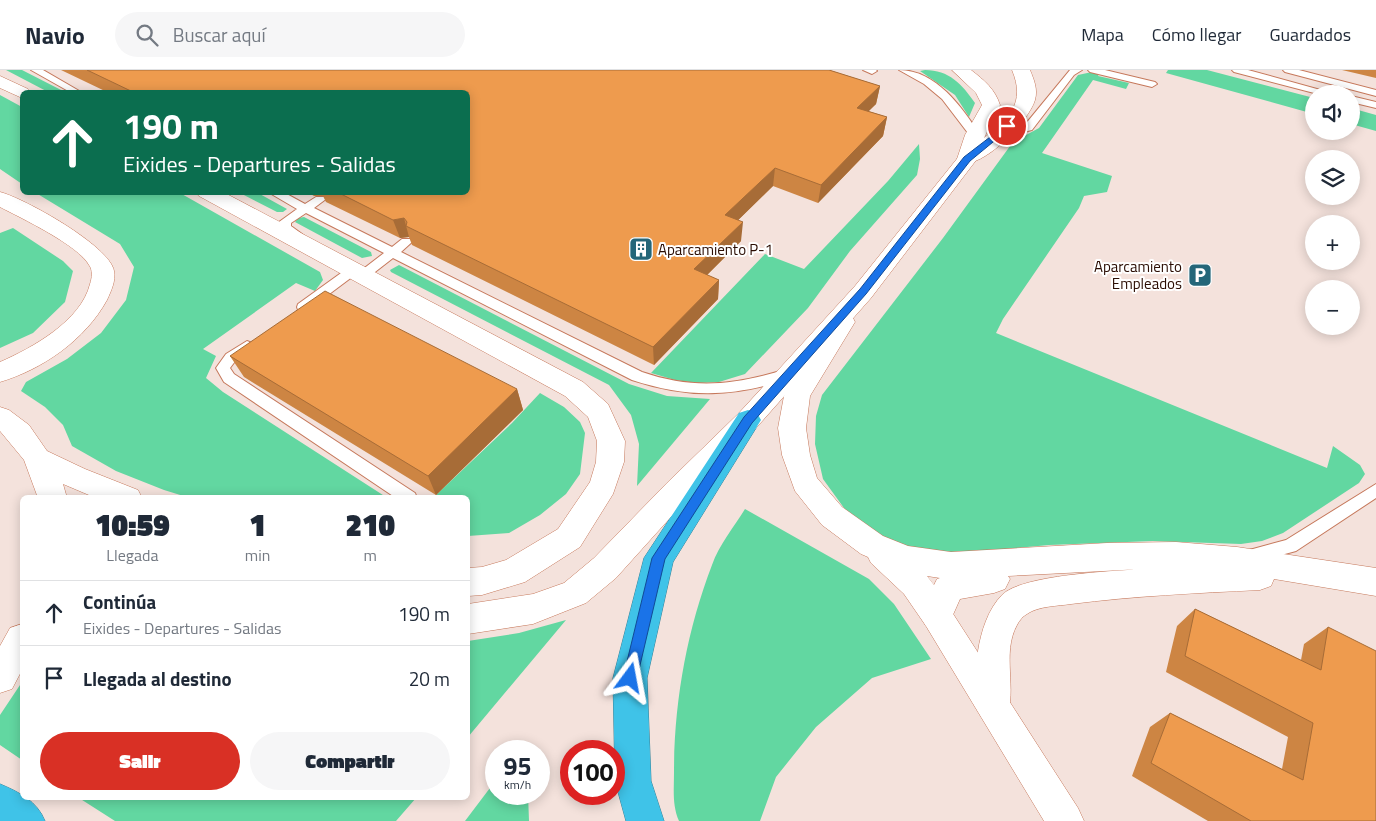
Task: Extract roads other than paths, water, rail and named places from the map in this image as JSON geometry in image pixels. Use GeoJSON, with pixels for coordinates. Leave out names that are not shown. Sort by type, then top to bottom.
{"type":"FeatureCollection","features":[{"type":"Feature","properties":{"kind":"highway"},"geometry":{"type":"LineString","coordinates":[[645,821],[633,781],[630,678],[659,558],[748,420]]}},
{"type":"Feature","properties":{"kind":"highway"},"geometry":{"type":"LineString","coordinates":[[0,803],[26,821]]}},
{"type":"Feature","properties":{"kind":"street"},"geometry":{"type":"LineString","coordinates":[[961,70],[983,89],[989,98],[990,105],[975,135],[967,159]]}},
{"type":"Feature","properties":{"kind":"street"},"geometry":{"type":"LineString","coordinates":[[470,619],[533,608],[575,592],[605,568],[677,490],[748,420],[863,292],[967,159],[998,135],[1022,111],[1027,84],[1022,70]]}},
{"type":"Feature","properties":{"kind":"street"},"geometry":{"type":"LineString","coordinates":[[0,81],[20,92]]}},
{"type":"Feature","properties":{"kind":"street"},"geometry":{"type":"LineString","coordinates":[[211,195],[574,389],[599,412],[610,441],[610,462],[603,486],[568,538],[514,572],[482,581],[470,582]]}},
{"type":"Feature","properties":{"kind":"street"},"geometry":{"type":"LineString","coordinates":[[0,198],[87,249],[100,264],[104,280],[93,305],[77,325],[44,350],[0,373]]}},
{"type":"Feature","properties":{"kind":"street"},"geometry":{"type":"LineString","coordinates":[[863,292],[817,361],[797,396],[792,428],[796,455],[805,483],[832,516],[872,545],[914,584],[937,616],[1065,821]]}},
{"type":"Feature","properties":{"kind":"street"},"geometry":{"type":"LineString","coordinates":[[0,417],[26,440],[38,459],[53,495]]}},
{"type":"Feature","properties":{"kind":"street"},"geometry":{"type":"LineString","coordinates":[[38,459],[75,477],[120,495]]}},
{"type":"Feature","properties":{"kind":"street"},"geometry":{"type":"LineString","coordinates":[[872,545],[906,559],[951,566],[1176,555],[1237,560],[1376,582]]}},
{"type":"Feature","properties":{"kind":"street"},"geometry":{"type":"LineString","coordinates":[[937,616],[948,589],[961,584],[1036,576],[1077,559]]}},
{"type":"Feature","properties":{"kind":"street"},"geometry":{"type":"LineString","coordinates":[[994,706],[992,676],[999,628],[1015,603],[1028,596],[1073,589],[1314,572]]}},
{"type":"Feature","properties":{"kind":"street"},"geometry":{"type":"LineString","coordinates":[[0,677],[20,642]]}},
{"type":"Feature","properties":{"kind":"lane"},"geometry":{"type":"LineString","coordinates":[[36,70],[72,90]]}},
{"type":"Feature","properties":{"kind":"lane"},"geometry":{"type":"LineString","coordinates":[[904,70],[926,80],[945,94],[958,108],[975,135]]}},
{"type":"Feature","properties":{"kind":"lane"},"geometry":{"type":"LineString","coordinates":[[1022,111],[1034,105],[1042,97],[1062,70]]}},
{"type":"Feature","properties":{"kind":"lane"},"geometry":{"type":"LineString","coordinates":[[998,135],[1028,128],[1071,73],[1077,70]]}},
{"type":"Feature","properties":{"kind":"lane"},"geometry":{"type":"LineString","coordinates":[[1096,70],[1136,70]]}},
{"type":"Feature","properties":{"kind":"lane"},"geometry":{"type":"LineString","coordinates":[[1096,70],[1152,84]]}},
{"type":"Feature","properties":{"kind":"lane"},"geometry":{"type":"LineString","coordinates":[[1237,70],[1305,88]]}},
{"type":"Feature","properties":{"kind":"lane"},"geometry":{"type":"LineString","coordinates":[[1288,70],[1376,93]]}},
{"type":"Feature","properties":{"kind":"lane"},"geometry":{"type":"LineString","coordinates":[[1360,101],[1376,105]]}},
{"type":"Feature","properties":{"kind":"lane"},"geometry":{"type":"LineString","coordinates":[[279,195],[654,383],[679,388],[730,388],[758,384],[792,372]]}},
{"type":"Feature","properties":{"kind":"lane"},"geometry":{"type":"LineString","coordinates":[[320,199],[285,222],[285,228],[330,260]]}},
{"type":"Feature","properties":{"kind":"lane"},"geometry":{"type":"LineString","coordinates":[[291,316],[406,242]]}},
{"type":"Feature","properties":{"kind":"lane"},"geometry":{"type":"LineString","coordinates":[[261,336],[231,357],[223,368],[230,378],[405,495]]}},
{"type":"Feature","properties":{"kind":"lane"},"geometry":{"type":"LineString","coordinates":[[1237,560],[1290,546],[1376,490]]}},
{"type":"Feature","properties":{"kind":"place","name":"Aparcamiento P-1"},"geometry":{"type":"Point","coordinates":[641,249]}},
{"type":"Feature","properties":{"kind":"place","name":"Aparcamiento Empleados"},"geometry":{"type":"Point","coordinates":[1200,275]}}]}
